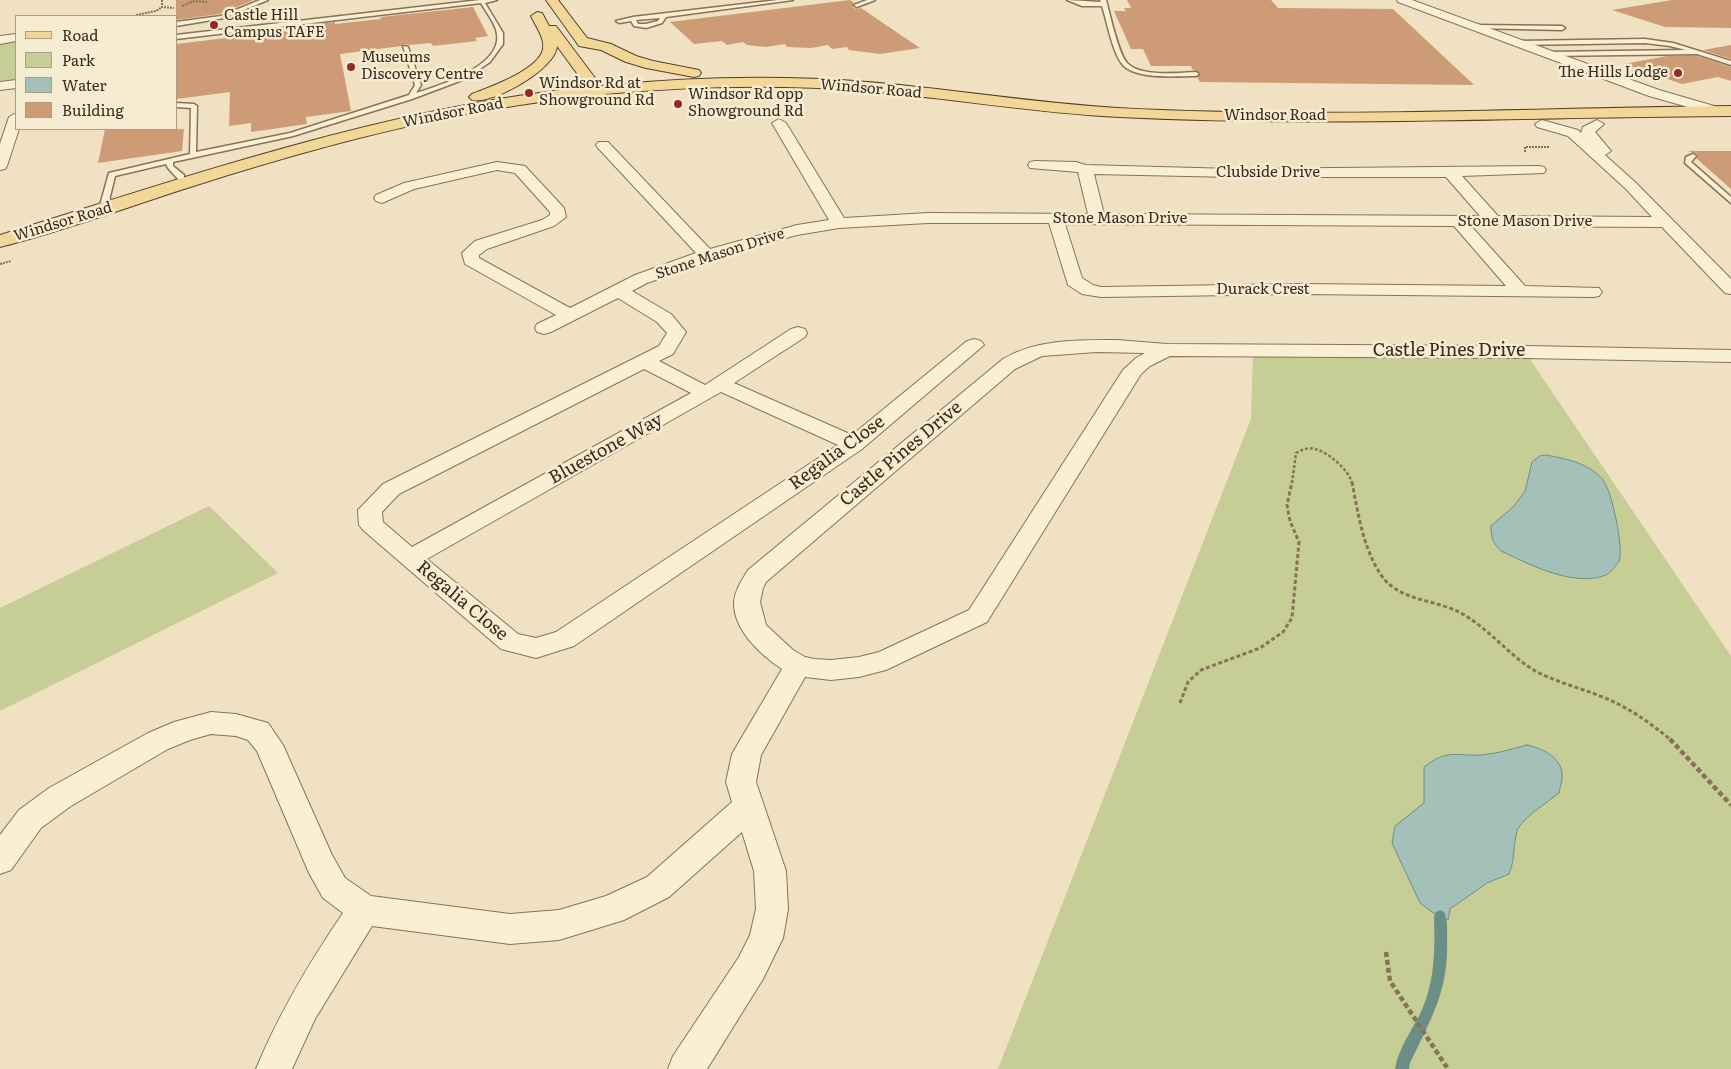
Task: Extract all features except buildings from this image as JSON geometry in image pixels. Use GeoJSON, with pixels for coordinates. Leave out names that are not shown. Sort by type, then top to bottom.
{"type":"FeatureCollection","features":[{"type":"Feature","properties":{"kind":"main road"},"geometry":{"type":"LineString","coordinates":[[552,0],[602,68],[618,94]]}},
{"type":"Feature","properties":{"kind":"main road"},"geometry":{"type":"LineString","coordinates":[[312,145],[462,102],[515,80],[537,66],[549,52],[547,35],[535,12],[556,33],[599,96]]}},
{"type":"Feature","properties":{"kind":"main road"},"geometry":{"type":"LineString","coordinates":[[583,41],[606,47],[631,59],[676,70],[795,83]]}},
{"type":"Feature","properties":{"kind":"main road","name":"Windsor Road"},"geometry":{"type":"LineString","coordinates":[[0,241],[312,145],[446,113],[721,83],[795,83],[905,91],[1040,107],[1150,114],[1390,116],[1724,111]]}},
{"type":"Feature","properties":{"kind":"main road","name":"Windsor Road"},"geometry":{"type":"LineString","coordinates":[[618,94],[805,95],[858,98],[1094,121],[1158,124],[1731,123]]}},
{"type":"Feature","properties":{"kind":"main road","name":"Windsor Road"},"geometry":{"type":"LineString","coordinates":[[0,250],[218,182],[372,138],[599,96]]}},
{"type":"Feature","properties":{"kind":"street"},"geometry":{"type":"LineString","coordinates":[[1402,0],[1654,93],[1724,111]]}},
{"type":"Feature","properties":{"kind":"street"},"geometry":{"type":"LineString","coordinates":[[0,40],[15,38]]}},
{"type":"Feature","properties":{"kind":"street"},"geometry":{"type":"LineString","coordinates":[[0,86],[15,84]]}},
{"type":"Feature","properties":{"kind":"street"},"geometry":{"type":"LineString","coordinates":[[1654,93],[1671,105],[1668,111]]}},
{"type":"Feature","properties":{"kind":"street"},"geometry":{"type":"LineString","coordinates":[[0,166],[15,120]]}},
{"type":"Feature","properties":{"kind":"street"},"geometry":{"type":"LineString","coordinates":[[779,124],[839,224]]}},
{"type":"Feature","properties":{"kind":"street"},"geometry":{"type":"LineString","coordinates":[[1542,124],[1572,133],[1630,186],[1731,288]]}},
{"type":"Feature","properties":{"kind":"street"},"geometry":{"type":"LineString","coordinates":[[1597,124],[1588,130],[1588,133],[1626,173],[1630,186]]}},
{"type":"Feature","properties":{"kind":"street"},"geometry":{"type":"LineString","coordinates":[[603,145],[707,255]]}},
{"type":"Feature","properties":{"kind":"street","name":"Clubside Drive"},"geometry":{"type":"LineString","coordinates":[[1034,165],[1076,166],[1085,169],[1233,173],[1539,170]]}},
{"type":"Feature","properties":{"kind":"street"},"geometry":{"type":"LineString","coordinates":[[382,198],[408,186],[497,166],[520,168],[558,211],[558,217],[548,223],[481,245],[470,253],[471,260],[570,315]]}},
{"type":"Feature","properties":{"kind":"street"},"geometry":{"type":"LineString","coordinates":[[1085,169],[1097,219]]}},
{"type":"Feature","properties":{"kind":"street"},"geometry":{"type":"LineString","coordinates":[[1450,172],[1494,222]]}},
{"type":"Feature","properties":{"kind":"street","name":"Stone Mason Drive"},"geometry":{"type":"LineString","coordinates":[[544,328],[641,279],[707,255],[797,230],[839,224],[928,218],[1666,222]]}},
{"type":"Feature","properties":{"kind":"street","name":"Durack Crest"},"geometry":{"type":"LineString","coordinates":[[1055,218],[1074,281],[1088,290],[1101,292],[1301,289],[1593,292]]}},
{"type":"Feature","properties":{"kind":"street"},"geometry":{"type":"LineString","coordinates":[[1459,222],[1520,291]]}},
{"type":"Feature","properties":{"kind":"street","name":"Regalia Close"},"geometry":{"type":"LineString","coordinates":[[618,290],[664,318],[677,332],[666,350],[391,489],[370,510],[371,525],[510,642],[536,648],[565,639],[854,444],[974,345]]}},
{"type":"Feature","properties":{"kind":"street","name":"Bluestone Way"},"geometry":{"type":"LineString","coordinates":[[411,558],[713,389],[798,333]]}},
{"type":"Feature","properties":{"kind":"street","name":"Castle Pines Drive"},"geometry":{"type":"LineString","coordinates":[[1167,350],[1143,362],[1133,370],[978,616],[886,660],[859,667],[831,670],[798,666],[784,658],[755,630],[749,616],[747,602],[750,588],[757,576],[768,565],[1008,365],[1018,359],[1042,351],[1147,346],[1167,350],[1515,352],[1731,356]]}},
{"type":"Feature","properties":{"kind":"street"},"geometry":{"type":"LineString","coordinates":[[644,361],[854,444]]}},
{"type":"Feature","properties":{"kind":"street"},"geometry":{"type":"LineString","coordinates":[[686,1069],[751,968],[766,938],[772,909],[770,871],[741,782],[746,754],[798,666]]}},
{"type":"Feature","properties":{"kind":"street"},"geometry":{"type":"LineString","coordinates":[[0,860],[30,819],[60,797],[158,741],[184,730],[211,723],[236,725],[258,730],[268,745],[320,863],[334,888],[364,910],[510,929],[559,925],[612,909],[658,887],[748,807]]}},
{"type":"Feature","properties":{"kind":"street"},"geometry":{"type":"LineString","coordinates":[[274,1069],[280,1053],[320,976],[364,910]]}},
{"type":"Feature","properties":{"kind":"lane"},"geometry":{"type":"LineString","coordinates":[[178,24],[222,17],[265,0]]}},
{"type":"Feature","properties":{"kind":"lane"},"geometry":{"type":"LineString","coordinates":[[178,37],[494,0]]}},
{"type":"Feature","properties":{"kind":"lane"},"geometry":{"type":"LineString","coordinates":[[619,21],[633,19],[636,24],[646,26],[660,22],[664,16],[790,0]]}},
{"type":"Feature","properties":{"kind":"lane"},"geometry":{"type":"LineString","coordinates":[[857,5],[872,0]]}},
{"type":"Feature","properties":{"kind":"lane"},"geometry":{"type":"LineString","coordinates":[[1070,0],[1082,4],[1104,2],[1124,62],[1134,70],[1156,74],[1196,74]]}},
{"type":"Feature","properties":{"kind":"lane"},"geometry":{"type":"LineString","coordinates":[[103,209],[112,175],[193,155],[291,135],[410,98],[463,78],[488,61],[500,44],[501,36],[482,1]]}},
{"type":"Feature","properties":{"kind":"lane"},"geometry":{"type":"LineString","coordinates":[[1474,27],[1562,28],[1554,23]]}},
{"type":"Feature","properties":{"kind":"lane"},"geometry":{"type":"LineString","coordinates":[[1519,43],[1645,41],[1671,44],[1731,63]]}},
{"type":"Feature","properties":{"kind":"lane"},"geometry":{"type":"LineString","coordinates":[[405,47],[418,85],[410,98]]}},
{"type":"Feature","properties":{"kind":"lane"},"geometry":{"type":"LineString","coordinates":[[1549,54],[1698,52]]}},
{"type":"Feature","properties":{"kind":"lane"},"geometry":{"type":"LineString","coordinates":[[178,105],[194,106],[193,155]]}},
{"type":"Feature","properties":{"kind":"lane"},"geometry":{"type":"LineString","coordinates":[[1692,156],[1688,158],[1687,162],[1731,201]]}},
{"type":"Feature","properties":{"kind":"lane"},"geometry":{"type":"LineString","coordinates":[[169,161],[170,167],[181,177]]}},
{"type":"Feature","properties":{"kind":"path"},"geometry":{"type":"LineString","coordinates":[[162,7],[163,0]]}},
{"type":"Feature","properties":{"kind":"path"},"geometry":{"type":"LineString","coordinates":[[136,15],[156,11],[162,7],[178,9]]}},
{"type":"Feature","properties":{"kind":"path"},"geometry":{"type":"LineString","coordinates":[[1539,170],[1541,169],[1524,151],[1525,148],[1588,147]]}},
{"type":"Feature","properties":{"kind":"path"},"geometry":{"type":"LineString","coordinates":[[0,264],[17,259]]}},
{"type":"Feature","properties":{"kind":"path"},"geometry":{"type":"LineString","coordinates":[[1180,703],[1188,682],[1201,670],[1260,648],[1283,632],[1292,618],[1299,542],[1290,521],[1287,505],[1296,453],[1305,448],[1315,449],[1339,464],[1351,479],[1363,535],[1374,562],[1382,576],[1391,585],[1404,594],[1458,612],[1536,671],[1617,703],[1642,717],[1671,740],[1731,805]]}},
{"type":"Feature","properties":{"kind":"path"},"geometry":{"type":"LineString","coordinates":[[1386,952],[1390,981],[1448,1069]]}},
{"type":"Feature","properties":{"kind":"green space"},"geometry":{"type":"Polygon","coordinates":[[[15,41],[15,80],[0,82],[0,43],[15,41]]]}},
{"type":"Feature","properties":{"kind":"green space"},"geometry":{"type":"Polygon","coordinates":[[[1253,350],[1525,352],[1731,656],[1731,1069],[998,1069],[1251,419],[1253,350]]]}},
{"type":"Feature","properties":{"kind":"green space"},"geometry":{"type":"Polygon","coordinates":[[[209,506],[278,573],[0,711],[0,608],[209,506]]]}},
{"type":"Feature","properties":{"kind":"water"},"geometry":{"type":"Polygon","coordinates":[[[1546,455],[1570,460],[1591,469],[1603,480],[1606,486],[1616,520],[1620,555],[1618,563],[1606,575],[1580,579],[1552,573],[1501,551],[1494,543],[1491,526],[1514,506],[1525,491],[1532,462],[1540,456],[1546,455]]]}},
{"type":"Feature","properties":{"kind":"water"},"geometry":{"type":"Polygon","coordinates":[[[1527,745],[1544,751],[1558,762],[1562,775],[1559,793],[1520,826],[1517,831],[1509,874],[1487,883],[1450,909],[1448,920],[1432,912],[1420,903],[1392,843],[1395,826],[1424,803],[1424,767],[1432,761],[1445,756],[1486,754],[1527,745]]]}},
{"type":"Feature","properties":{"kind":"waterway"},"geometry":{"type":"LineString","coordinates":[[1402,1069],[1403,1062],[1434,996],[1439,978],[1441,960],[1440,916]]}},
{"type":"Feature","properties":{"kind":"place","name":"Castle Hill Campus TAFE"},"geometry":{"type":"Point","coordinates":[214,25]}},
{"type":"Feature","properties":{"kind":"place","name":"Museums Discovery Centre"},"geometry":{"type":"Point","coordinates":[351,67]}},
{"type":"Feature","properties":{"kind":"place","name":"The Hills Lodge"},"geometry":{"type":"Point","coordinates":[1678,73]}},
{"type":"Feature","properties":{"kind":"place","name":"Windsor Rd at Showground Rd"},"geometry":{"type":"Point","coordinates":[529,93]}},
{"type":"Feature","properties":{"kind":"place","name":"Windsor Rd opp Showground Rd"},"geometry":{"type":"Point","coordinates":[678,104]}}]}
